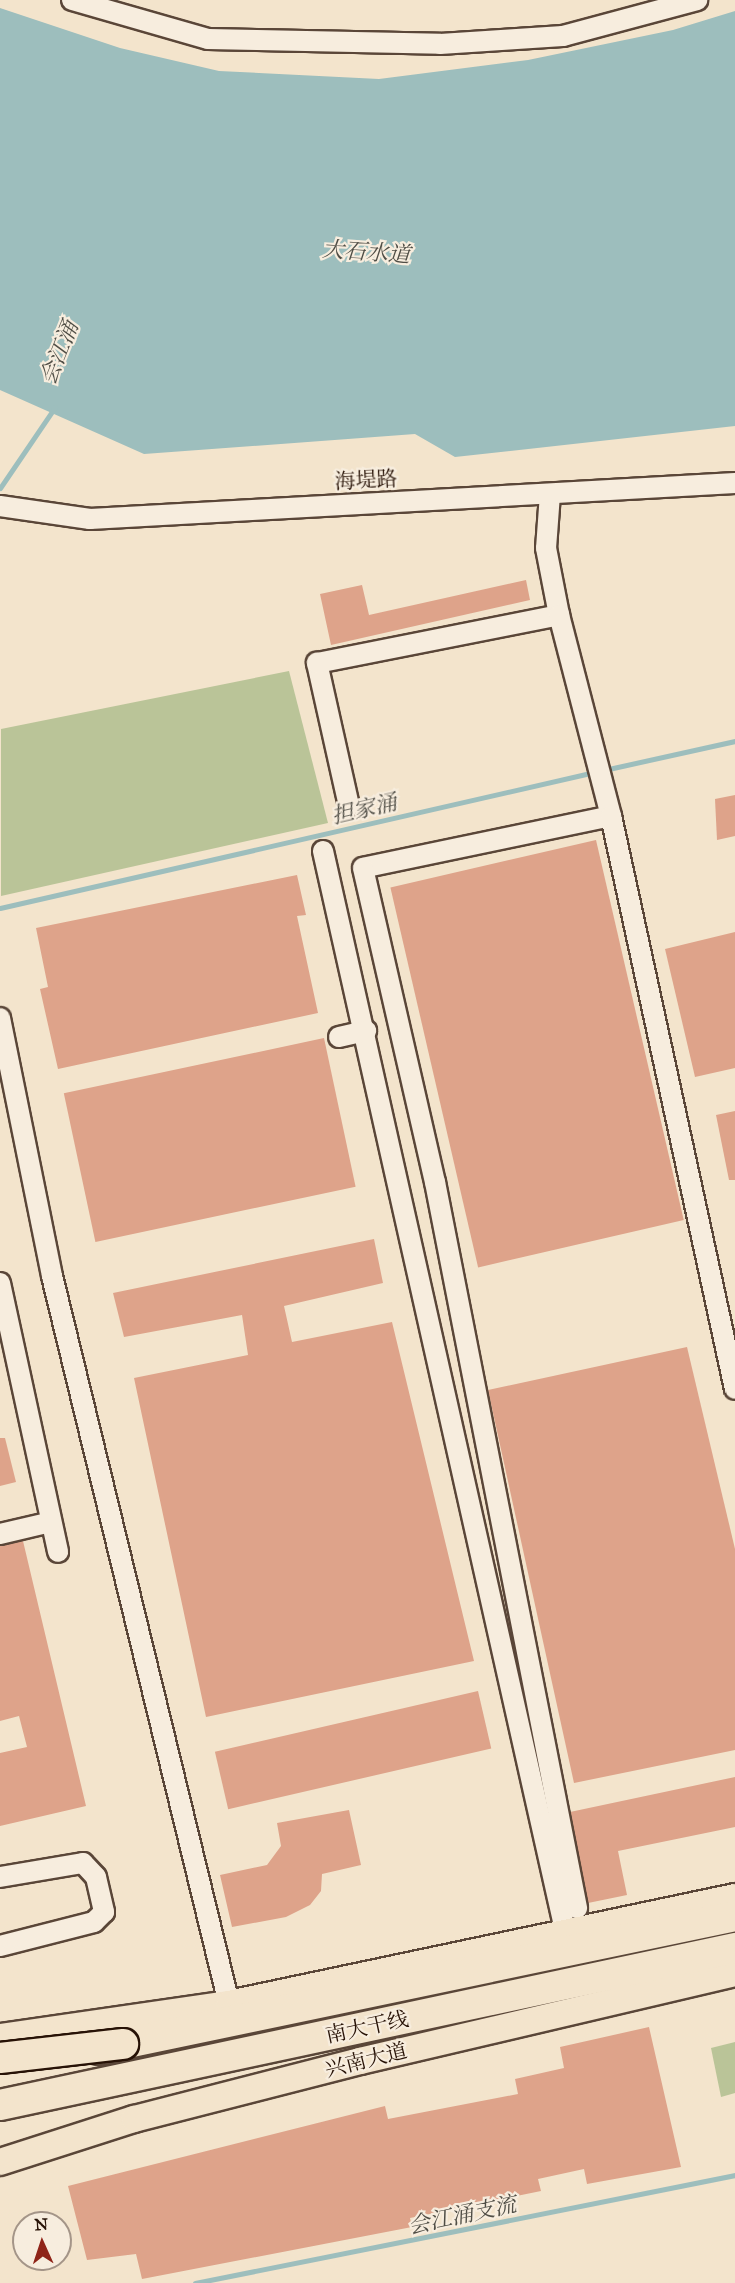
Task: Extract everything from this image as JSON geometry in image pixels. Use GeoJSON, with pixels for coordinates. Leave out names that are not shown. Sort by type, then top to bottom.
{"type":"FeatureCollection","features":[{"type":"Feature","properties":{"kind":"highway","name":"南大干线"},"geometry":{"type":"LineString","coordinates":[[0,2072],[123,2044],[735,1916]]}},
{"type":"Feature","properties":{"kind":"highway","name":"南大干线"},"geometry":{"type":"LineString","coordinates":[[0,2105],[735,1948]]}},
{"type":"Feature","properties":{"kind":"highway"},"geometry":{"type":"LineString","coordinates":[[0,2058],[123,2044]]}},
{"type":"Feature","properties":{"kind":"main road"},"geometry":{"type":"LineString","coordinates":[[0,2037],[230,2004],[566,1935],[735,1897]]}},
{"type":"Feature","properties":{"kind":"main road","name":"兴南大道"},"geometry":{"type":"LineString","coordinates":[[0,2162],[135,2119],[338,2067],[735,1973]]}},
{"type":"Feature","properties":{"kind":"main road"},"geometry":{"type":"LineString","coordinates":[[0,2063],[105,2043],[230,2004]]}},
{"type":"Feature","properties":{"kind":"street"},"geometry":{"type":"LineString","coordinates":[[72,0],[208,39],[440,44],[563,36],[697,0]]}},
{"type":"Feature","properties":{"kind":"street","name":"海堤路"},"geometry":{"type":"LineString","coordinates":[[0,506],[90,519],[735,483]]}},
{"type":"Feature","properties":{"kind":"street"},"geometry":{"type":"LineString","coordinates":[[550,494],[546,548],[559,615],[611,816],[735,1389]]}},
{"type":"Feature","properties":{"kind":"street"},"geometry":{"type":"LineString","coordinates":[[349,806],[317,663],[559,615]]}},
{"type":"Feature","properties":{"kind":"street"},"geometry":{"type":"LineString","coordinates":[[577,1908],[435,1182],[363,868],[611,816]]}},
{"type":"Feature","properties":{"kind":"street"},"geometry":{"type":"LineString","coordinates":[[323,851],[366,1030],[566,1935]]}},
{"type":"Feature","properties":{"kind":"street"},"geometry":{"type":"LineString","coordinates":[[0,1018],[55,1287],[230,2004]]}},
{"type":"Feature","properties":{"kind":"street"},"geometry":{"type":"LineString","coordinates":[[339,1036],[366,1030]]}},
{"type":"Feature","properties":{"kind":"street"},"geometry":{"type":"LineString","coordinates":[[0,1283],[58,1552]]}},
{"type":"Feature","properties":{"kind":"street"},"geometry":{"type":"LineString","coordinates":[[0,1534],[51,1522]]}},
{"type":"Feature","properties":{"kind":"street"},"geometry":{"type":"LineString","coordinates":[[0,1877],[83,1863],[96,1877],[104,1912],[94,1922],[0,1946]]}},
{"type":"Feature","properties":{"kind":"green space"},"geometry":{"type":"Polygon","coordinates":[[[289,671],[328,823],[1,896],[1,729],[289,671]]]}},
{"type":"Feature","properties":{"kind":"green space"},"geometry":{"type":"Polygon","coordinates":[[[735,2042],[735,2093],[721,2097],[711,2048],[735,2042]]]}},
{"type":"Feature","properties":{"kind":"water","name":"大石水道"},"geometry":{"type":"Polygon","coordinates":[[[0,8],[120,48],[219,71],[379,79],[528,60],[673,30],[735,11],[735,426],[455,457],[415,434],[144,454],[0,390],[0,8]]]}},
{"type":"Feature","properties":{"kind":"building"},"geometry":{"type":"Polygon","coordinates":[[[526,580],[530,600],[331,645],[320,594],[362,585],[369,615],[526,580]]]}},
{"type":"Feature","properties":{"kind":"building"},"geometry":{"type":"Polygon","coordinates":[[[735,795],[735,836],[717,840],[715,799],[735,795]]]}},
{"type":"Feature","properties":{"kind":"building"},"geometry":{"type":"Polygon","coordinates":[[[596,840],[684,1220],[478,1267],[390,887],[596,840]]]}},
{"type":"Feature","properties":{"kind":"building"},"geometry":{"type":"Polygon","coordinates":[[[297,875],[306,915],[297,916],[318,1013],[58,1069],[40,989],[48,987],[36,928],[297,875]]]}},
{"type":"Feature","properties":{"kind":"building"},"geometry":{"type":"Polygon","coordinates":[[[735,932],[735,1068],[695,1077],[665,949],[735,932]]]}},
{"type":"Feature","properties":{"kind":"building"},"geometry":{"type":"Polygon","coordinates":[[[324,1038],[356,1187],[95,1242],[64,1093],[324,1038]]]}},
{"type":"Feature","properties":{"kind":"building"},"geometry":{"type":"Polygon","coordinates":[[[735,1111],[735,1180],[729,1180],[716,1115],[735,1111]]]}},
{"type":"Feature","properties":{"kind":"building"},"geometry":{"type":"Polygon","coordinates":[[[374,1239],[383,1283],[284,1306],[292,1342],[392,1322],[474,1661],[206,1717],[134,1378],[248,1355],[242,1315],[124,1337],[113,1293],[374,1239]]]}},
{"type":"Feature","properties":{"kind":"building"},"geometry":{"type":"Polygon","coordinates":[[[687,1347],[735,1549],[735,1750],[574,1783],[488,1390],[687,1347]]]}},
{"type":"Feature","properties":{"kind":"building"},"geometry":{"type":"Polygon","coordinates":[[[0,1438],[5,1438],[16,1482],[0,1486],[0,1438]]]}},
{"type":"Feature","properties":{"kind":"building"},"geometry":{"type":"Polygon","coordinates":[[[23,1541],[86,1806],[0,1826],[0,1753],[27,1747],[19,1716],[0,1721],[0,1546],[23,1541]]]}},
{"type":"Feature","properties":{"kind":"building"},"geometry":{"type":"Polygon","coordinates":[[[478,1691],[491,1748],[228,1809],[215,1752],[478,1691]]]}},
{"type":"Feature","properties":{"kind":"building"},"geometry":{"type":"Polygon","coordinates":[[[735,1777],[735,1827],[618,1851],[627,1895],[588,1903],[570,1812],[735,1777]]]}},
{"type":"Feature","properties":{"kind":"building"},"geometry":{"type":"Polygon","coordinates":[[[349,1810],[361,1865],[322,1874],[321,1891],[310,1905],[286,1917],[232,1927],[220,1875],[267,1865],[281,1846],[277,1823],[349,1810]]]}},
{"type":"Feature","properties":{"kind":"building"},"geometry":{"type":"Polygon","coordinates":[[[649,2027],[681,2167],[587,2184],[584,2169],[538,2179],[541,2191],[410,2218],[412,2227],[142,2279],[136,2254],[87,2260],[68,2186],[385,2106],[388,2119],[518,2094],[515,2079],[564,2068],[560,2047],[649,2027]]]}},
{"type":"Feature","properties":{"kind":"waterway","name":"会江涌"},"geometry":{"type":"LineString","coordinates":[[0,488],[55,407]]}},
{"type":"Feature","properties":{"kind":"waterway","name":"担家涌"},"geometry":{"type":"LineString","coordinates":[[604,770],[735,741]]}},
{"type":"Feature","properties":{"kind":"waterway","name":"担家涌"},"geometry":{"type":"LineString","coordinates":[[0,908],[595,772]]}},
{"type":"Feature","properties":{"kind":"waterway","name":"会江涌支流"},"geometry":{"type":"LineString","coordinates":[[195,2283],[735,2175]]}}]}
